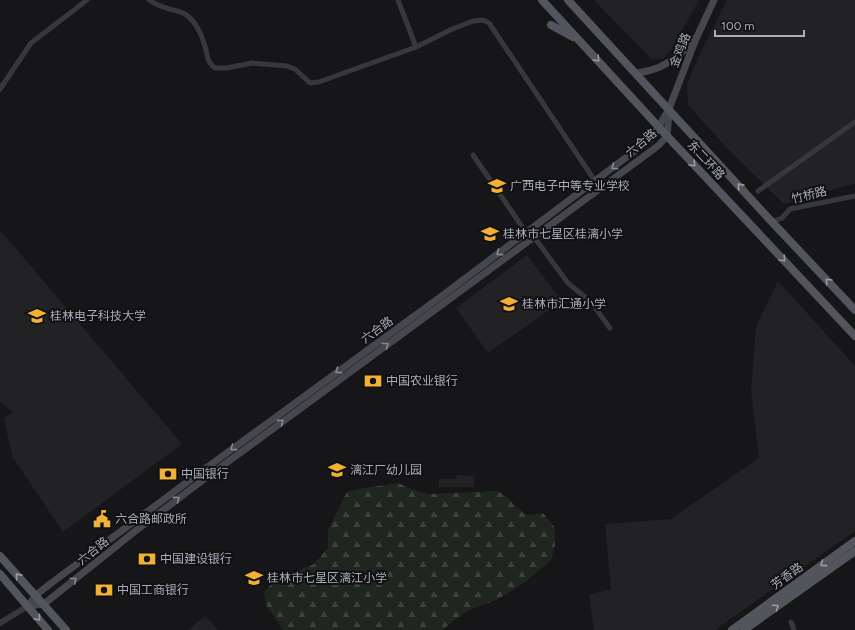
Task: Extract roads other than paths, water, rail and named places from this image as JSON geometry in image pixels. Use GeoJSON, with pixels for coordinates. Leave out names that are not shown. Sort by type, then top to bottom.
{"type":"FeatureCollection","features":[{"type":"Feature","properties":{"kind":"main road","name":"东二环路"},"geometry":{"type":"LineString","coordinates":[[542,0],[667,136],[855,336]]}},
{"type":"Feature","properties":{"kind":"main road","name":"东二环路"},"geometry":{"type":"LineString","coordinates":[[568,0],[855,310]]}},
{"type":"Feature","properties":{"kind":"main road","name":"金鸡路"},"geometry":{"type":"LineString","coordinates":[[669,109],[714,0]]}},
{"type":"Feature","properties":{"kind":"main road"},"geometry":{"type":"LineString","coordinates":[[551,25],[578,39]]}},
{"type":"Feature","properties":{"kind":"main road"},"geometry":{"type":"LineString","coordinates":[[636,73],[657,69],[669,62],[691,43],[700,31]]}},
{"type":"Feature","properties":{"kind":"main road","name":"六合路"},"geometry":{"type":"LineString","coordinates":[[28,606],[36,595],[528,232],[652,138],[669,109]]}},
{"type":"Feature","properties":{"kind":"main road","name":"六合路"},"geometry":{"type":"LineString","coordinates":[[44,604],[134,532],[203,480],[659,145],[667,136],[669,109]]}},
{"type":"Feature","properties":{"kind":"main road","name":"芳香路"},"geometry":{"type":"LineString","coordinates":[[732,630],[855,542]]}},
{"type":"Feature","properties":{"kind":"main road","name":"芳香路"},"geometry":{"type":"LineString","coordinates":[[744,630],[855,551]]}},
{"type":"Feature","properties":{"kind":"main road"},"geometry":{"type":"LineString","coordinates":[[0,556],[66,630]]}},
{"type":"Feature","properties":{"kind":"main road"},"geometry":{"type":"LineString","coordinates":[[0,574],[48,630]]}},
{"type":"Feature","properties":{"kind":"main road"},"geometry":{"type":"LineString","coordinates":[[28,606],[44,604]]}},
{"type":"Feature","properties":{"kind":"street"},"geometry":{"type":"LineString","coordinates":[[0,89],[31,43],[87,0]]}},
{"type":"Feature","properties":{"kind":"street"},"geometry":{"type":"LineString","coordinates":[[149,0],[170,10],[182,12],[190,17],[200,32],[207,59],[214,68],[228,68],[252,63],[287,66],[295,69],[310,83],[319,82],[416,46],[473,20],[483,20],[489,23],[595,182]]}},
{"type":"Feature","properties":{"kind":"street"},"geometry":{"type":"LineString","coordinates":[[398,0],[416,46]]}},
{"type":"Feature","properties":{"kind":"street"},"geometry":{"type":"LineString","coordinates":[[758,191],[855,122]]}},
{"type":"Feature","properties":{"kind":"street"},"geometry":{"type":"LineString","coordinates":[[473,155],[523,228],[534,237],[568,283],[592,302],[610,328]]}},
{"type":"Feature","properties":{"kind":"street","name":"竹桥路"},"geometry":{"type":"LineString","coordinates":[[772,222],[782,218],[790,209],[855,196]]}},
{"type":"Feature","properties":{"kind":"street"},"geometry":{"type":"LineString","coordinates":[[0,623],[28,606]]}},
{"type":"Feature","properties":{"kind":"street"},"geometry":{"type":"LineString","coordinates":[[791,622],[794,630]]}},
{"type":"Feature","properties":{"kind":"place","name":"广西电子中等专业学校"},"geometry":{"type":"Point","coordinates":[497,186]}},
{"type":"Feature","properties":{"kind":"place","name":"桂林市七星区桂漓小学"},"geometry":{"type":"Point","coordinates":[490,234]}},
{"type":"Feature","properties":{"kind":"place","name":"桂林市汇通小学"},"geometry":{"type":"Point","coordinates":[509,304]}},
{"type":"Feature","properties":{"kind":"place","name":"桂林电子科技大学"},"geometry":{"type":"Point","coordinates":[37,316]}},
{"type":"Feature","properties":{"kind":"place","name":"中国农业银行"},"geometry":{"type":"Point","coordinates":[373,381]}},
{"type":"Feature","properties":{"kind":"place","name":"漓江厂幼儿园"},"geometry":{"type":"Point","coordinates":[337,470]}},
{"type":"Feature","properties":{"kind":"place","name":"中国银行"},"geometry":{"type":"Point","coordinates":[168,474]}},
{"type":"Feature","properties":{"kind":"place","name":"六合路邮政所"},"geometry":{"type":"Point","coordinates":[102,519]}},
{"type":"Feature","properties":{"kind":"place","name":"中国建设银行"},"geometry":{"type":"Point","coordinates":[147,559]}},
{"type":"Feature","properties":{"kind":"place","name":"桂林市七星区漓江小学"},"geometry":{"type":"Point","coordinates":[254,578]}},
{"type":"Feature","properties":{"kind":"place","name":"中国工商银行"},"geometry":{"type":"Point","coordinates":[104,590]}}]}
